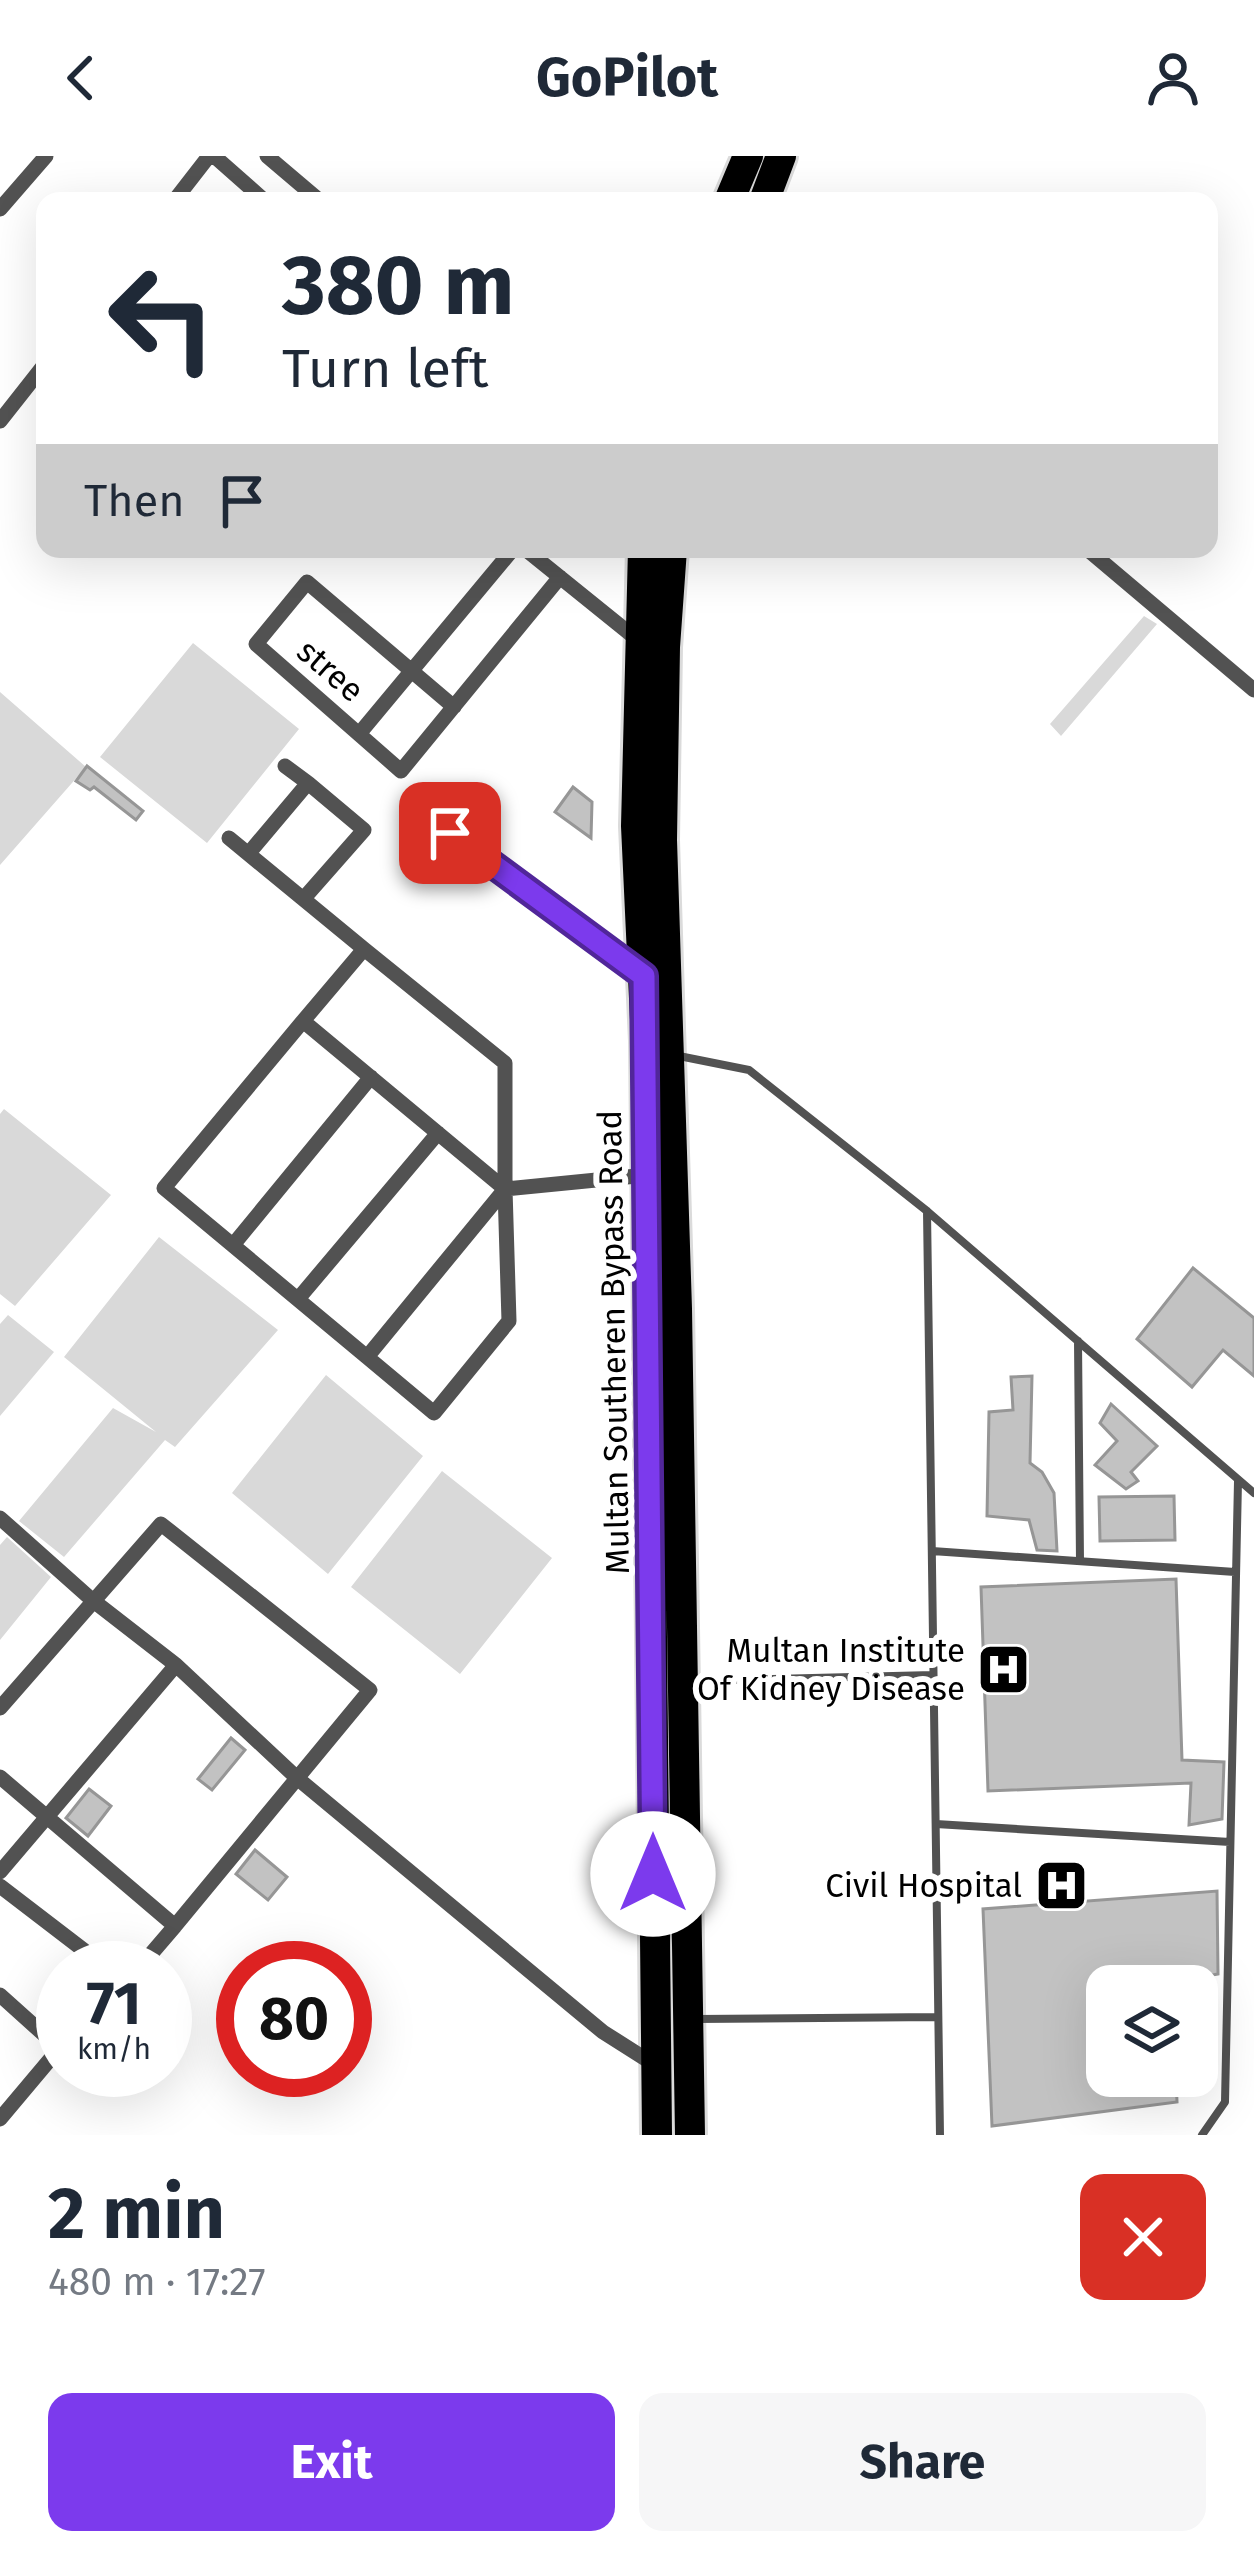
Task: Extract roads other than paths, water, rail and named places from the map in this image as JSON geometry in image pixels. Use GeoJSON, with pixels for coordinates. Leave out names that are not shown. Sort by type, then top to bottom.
{"type":"FeatureCollection","features":[{"type":"Feature","properties":{"kind":"highway"},"geometry":{"type":"LineString","coordinates":[[733,192],[748,156]]}},
{"type":"Feature","properties":{"kind":"highway"},"geometry":{"type":"LineString","coordinates":[[768,192],[782,156]]}},
{"type":"Feature","properties":{"kind":"highway","name":"Multan Southeren Bypass Road"},"geometry":{"type":"LineString","coordinates":[[644,558],[636,826],[644,976],[657,2135]]}},
{"type":"Feature","properties":{"kind":"highway","name":"Multan Southeren Bypass Road"},"geometry":{"type":"LineString","coordinates":[[672,558],[662,840],[690,2135]]}},
{"type":"Feature","properties":{"kind":"street"},"geometry":{"type":"LineString","coordinates":[[0,209],[46,156]]}},
{"type":"Feature","properties":{"kind":"street"},"geometry":{"type":"LineString","coordinates":[[182,192],[212,156],[255,192]]}},
{"type":"Feature","properties":{"kind":"street"},"geometry":{"type":"LineString","coordinates":[[267,156],[309,192]]}},
{"type":"Feature","properties":{"kind":"street"},"geometry":{"type":"LineString","coordinates":[[0,421],[36,375]]}},
{"type":"Feature","properties":{"kind":"street"},"geometry":{"type":"LineString","coordinates":[[359,734],[506,558]]}},
{"type":"Feature","properties":{"kind":"street"},"geometry":{"type":"LineString","coordinates":[[536,558],[639,641]]}},
{"type":"Feature","properties":{"kind":"street"},"geometry":{"type":"LineString","coordinates":[[1099,558],[1254,690]]}},
{"type":"Feature","properties":{"kind":"street","name":"stree"},"geometry":{"type":"LineString","coordinates":[[454,707],[307,582],[256,644],[401,771],[454,707],[560,577]]}},
{"type":"Feature","properties":{"kind":"street"},"geometry":{"type":"LineString","coordinates":[[285,766],[364,830],[305,897]]}},
{"type":"Feature","properties":{"kind":"street"},"geometry":{"type":"LineString","coordinates":[[249,854],[308,783]]}},
{"type":"Feature","properties":{"kind":"street"},"geometry":{"type":"LineString","coordinates":[[450,833],[644,976]]}},
{"type":"Feature","properties":{"kind":"street"},"geometry":{"type":"LineString","coordinates":[[230,838],[506,1063],[509,1321],[434,1413],[164,1188],[364,949]]}},
{"type":"Feature","properties":{"kind":"street"},"geometry":{"type":"LineString","coordinates":[[303,1021],[506,1189]]}},
{"type":"Feature","properties":{"kind":"street"},"geometry":{"type":"LineString","coordinates":[[232,1245],[370,1077]]}},
{"type":"Feature","properties":{"kind":"street"},"geometry":{"type":"LineString","coordinates":[[298,1300],[438,1133]]}},
{"type":"Feature","properties":{"kind":"street"},"geometry":{"type":"LineString","coordinates":[[367,1358],[506,1189],[647,1175]]}},
{"type":"Feature","properties":{"kind":"street"},"geometry":{"type":"LineString","coordinates":[[0,1518],[91,1599],[176,1665],[297,1778],[603,2032],[655,2065]]}},
{"type":"Feature","properties":{"kind":"street"},"geometry":{"type":"LineString","coordinates":[[0,1708],[161,1524],[370,1690],[163,1941]]}},
{"type":"Feature","properties":{"kind":"street"},"geometry":{"type":"LineString","coordinates":[[0,1872],[176,1665]]}},
{"type":"Feature","properties":{"kind":"street"},"geometry":{"type":"LineString","coordinates":[[0,1778],[176,1926]]}},
{"type":"Feature","properties":{"kind":"street"},"geometry":{"type":"LineString","coordinates":[[0,1886],[72,1941]]}},
{"type":"Feature","properties":{"kind":"street"},"geometry":{"type":"LineString","coordinates":[[0,1995],[36,2025]]}},
{"type":"Feature","properties":{"kind":"street"},"geometry":{"type":"LineString","coordinates":[[0,2119],[36,2076]]}},
{"type":"Feature","properties":{"kind":"lane"},"geometry":{"type":"LineString","coordinates":[[669,1054],[749,1070],[927,1211],[1254,1493]]}},
{"type":"Feature","properties":{"kind":"lane"},"geometry":{"type":"LineString","coordinates":[[927,1211],[940,2135]]}},
{"type":"Feature","properties":{"kind":"lane"},"geometry":{"type":"LineString","coordinates":[[1078,1341],[1080,1561]]}},
{"type":"Feature","properties":{"kind":"lane"},"geometry":{"type":"LineString","coordinates":[[1202,2135],[1225,2102],[1238,1479]]}},
{"type":"Feature","properties":{"kind":"lane"},"geometry":{"type":"LineString","coordinates":[[932,1551],[1236,1572]]}},
{"type":"Feature","properties":{"kind":"lane"},"geometry":{"type":"LineString","coordinates":[[683,1681],[933,1675]]}},
{"type":"Feature","properties":{"kind":"lane"},"geometry":{"type":"LineString","coordinates":[[936,1824],[1230,1842]]}},
{"type":"Feature","properties":{"kind":"lane"},"geometry":{"type":"LineString","coordinates":[[688,2019],[938,2017]]}},
{"type":"Feature","properties":{"kind":"place","name":"Multan Institute Of Kidney Disease"},"geometry":{"type":"Point","coordinates":[1004,1669]}},
{"type":"Feature","properties":{"kind":"place","name":"Civil Hospital"},"geometry":{"type":"Point","coordinates":[1061,1885]}}]}
